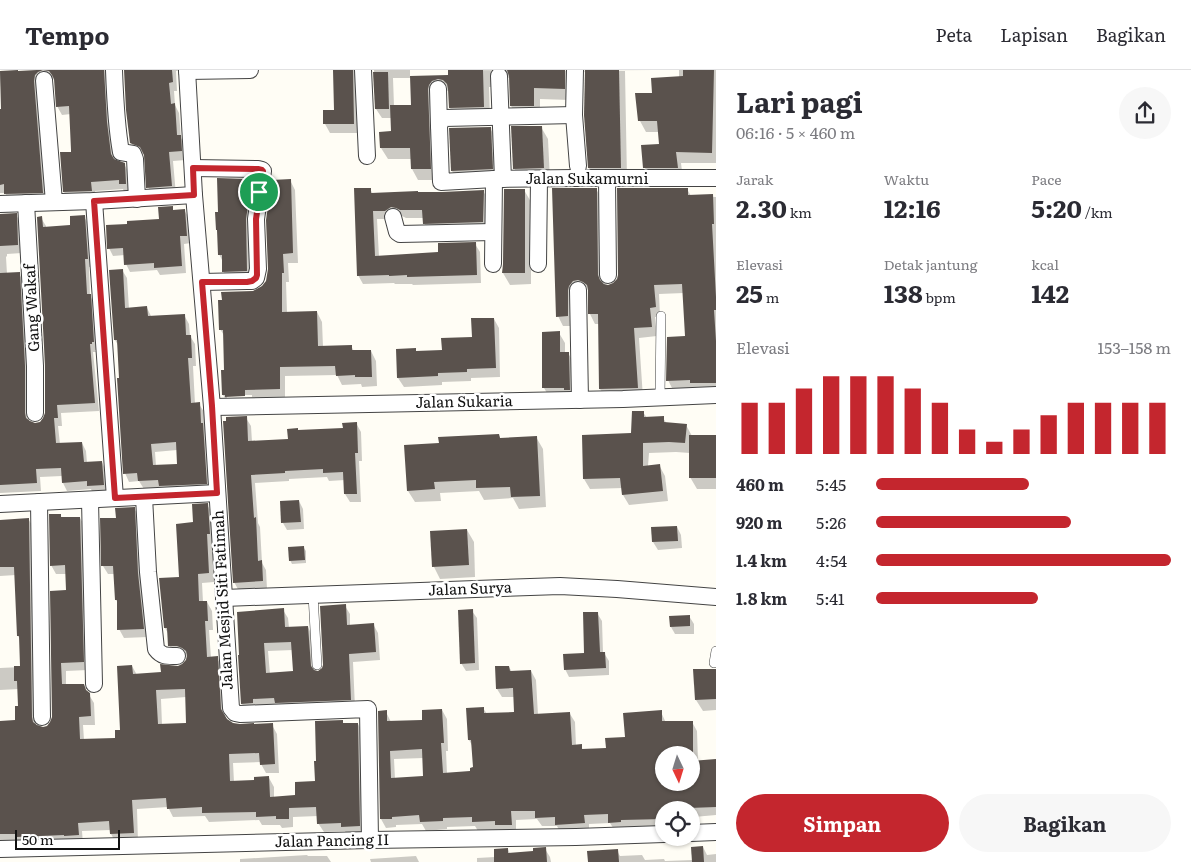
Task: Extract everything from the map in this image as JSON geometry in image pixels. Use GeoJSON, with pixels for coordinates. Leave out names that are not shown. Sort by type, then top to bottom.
{"type":"FeatureCollection","features":[{"type":"Feature","properties":{"kind":"street"},"geometry":{"type":"LineString","coordinates":[[114,70],[115,101],[120,144],[122,152],[133,154],[135,159],[137,199]]}},
{"type":"Feature","properties":{"kind":"street"},"geometry":{"type":"LineString","coordinates":[[187,70],[250,70]]}},
{"type":"Feature","properties":{"kind":"street","name":"Jalan Mesjid Siti Fatimah"},"geometry":{"type":"LineString","coordinates":[[187,70],[194,195],[212,406],[232,710],[240,714],[368,709],[370,840]]}},
{"type":"Feature","properties":{"kind":"street"},"geometry":{"type":"LineString","coordinates":[[363,70],[367,156]]}},
{"type":"Feature","properties":{"kind":"street"},"geometry":{"type":"LineString","coordinates":[[575,70],[574,115],[578,166]]}},
{"type":"Feature","properties":{"kind":"street"},"geometry":{"type":"LineString","coordinates":[[493,264],[493,232],[499,179],[499,76]]}},
{"type":"Feature","properties":{"kind":"street"},"geometry":{"type":"LineString","coordinates":[[44,80],[54,202]]}},
{"type":"Feature","properties":{"kind":"street"},"geometry":{"type":"LineString","coordinates":[[438,89],[439,126]]}},
{"type":"Feature","properties":{"kind":"street"},"geometry":{"type":"LineString","coordinates":[[439,126],[444,118],[574,115]]}},
{"type":"Feature","properties":{"kind":"street","name":"Jalan Sukamurni"},"geometry":{"type":"LineString","coordinates":[[439,126],[441,182],[499,179],[716,178]]}},
{"type":"Feature","properties":{"kind":"street"},"geometry":{"type":"LineString","coordinates":[[193,168],[258,169],[263,171],[256,219],[258,269],[256,278],[247,282],[202,282]]}},
{"type":"Feature","properties":{"kind":"street"},"geometry":{"type":"LineString","coordinates":[[607,178],[608,276]]}},
{"type":"Feature","properties":{"kind":"street"},"geometry":{"type":"LineString","coordinates":[[538,264],[539,179]]}},
{"type":"Feature","properties":{"kind":"street"},"geometry":{"type":"LineString","coordinates":[[0,204],[194,195]]}},
{"type":"Feature","properties":{"kind":"street"},"geometry":{"type":"LineString","coordinates":[[94,201],[115,498]]}},
{"type":"Feature","properties":{"kind":"street","name":"Gang Wakaf"},"geometry":{"type":"LineString","coordinates":[[26,203],[35,366],[35,413]]}},
{"type":"Feature","properties":{"kind":"street"},"geometry":{"type":"LineString","coordinates":[[393,217],[397,232],[400,234],[493,232]]}},
{"type":"Feature","properties":{"kind":"street"},"geometry":{"type":"LineString","coordinates":[[578,290],[580,400]]}},
{"type":"Feature","properties":{"kind":"street","name":"Jalan Sukaria"},"geometry":{"type":"LineString","coordinates":[[212,406],[580,400],[716,395]]}},
{"type":"Feature","properties":{"kind":"street"},"geometry":{"type":"LineString","coordinates":[[0,504],[217,493]]}},
{"type":"Feature","properties":{"kind":"street"},"geometry":{"type":"LineString","coordinates":[[144,497],[148,572],[156,649],[160,654],[177,656]]}},
{"type":"Feature","properties":{"kind":"street"},"geometry":{"type":"LineString","coordinates":[[90,500],[94,684]]}},
{"type":"Feature","properties":{"kind":"street"},"geometry":{"type":"LineString","coordinates":[[39,502],[42,717]]}},
{"type":"Feature","properties":{"kind":"street","name":"Jalan Surya"},"geometry":{"type":"LineString","coordinates":[[224,598],[560,586],[716,598]]}},
{"type":"Feature","properties":{"kind":"street"},"geometry":{"type":"LineString","coordinates":[[700,832],[716,832]]}},
{"type":"Feature","properties":{"kind":"street","name":"Jalan Pancing II"},"geometry":{"type":"LineString","coordinates":[[0,849],[655,834]]}},
{"type":"Feature","properties":{"kind":"lane"},"geometry":{"type":"LineString","coordinates":[[660,397],[661,316]]}},
{"type":"Feature","properties":{"kind":"lane"},"geometry":{"type":"LineString","coordinates":[[313,595],[317,665]]}},
{"type":"Feature","properties":{"kind":"lane"},"geometry":{"type":"LineString","coordinates":[[714,663],[716,651]]}},
{"type":"Feature","properties":{"kind":"building"},"geometry":{"type":"Polygon","coordinates":[[[43,70],[35,75],[34,81],[43,193],[4,194],[4,184],[0,185],[0,71],[43,70]]]}},
{"type":"Feature","properties":{"kind":"building"},"geometry":{"type":"Polygon","coordinates":[[[43,70],[104,70],[111,154],[114,159],[125,163],[126,184],[119,184],[119,180],[91,182],[92,191],[63,192],[60,152],[71,152],[69,106],[56,107],[54,79],[49,71],[43,70]]]}},
{"type":"Feature","properties":{"kind":"building"},"geometry":{"type":"Polygon","coordinates":[[[124,70],[172,70],[173,82],[169,83],[171,104],[175,103],[177,135],[181,135],[182,151],[169,152],[172,186],[146,188],[144,155],[140,147],[130,143],[124,70]]]}},
{"type":"Feature","properties":{"kind":"building"},"geometry":{"type":"Polygon","coordinates":[[[333,70],[353,70],[354,124],[323,124],[323,110],[334,110],[333,70]]]}},
{"type":"Feature","properties":{"kind":"building"},"geometry":{"type":"Polygon","coordinates":[[[448,70],[483,70],[484,107],[449,108],[447,84],[443,80],[438,79],[432,81],[428,89],[431,169],[411,169],[410,148],[380,148],[379,132],[391,131],[390,105],[411,105],[410,76],[448,75],[448,70]]]}},
{"type":"Feature","properties":{"kind":"building"},"geometry":{"type":"Polygon","coordinates":[[[507,70],[565,70],[565,89],[534,88],[534,106],[510,106],[507,70]]]}},
{"type":"Feature","properties":{"kind":"building"},"geometry":{"type":"Polygon","coordinates":[[[585,70],[619,70],[621,168],[588,168],[584,115],[585,70]]]}},
{"type":"Feature","properties":{"kind":"building"},"geometry":{"type":"Polygon","coordinates":[[[683,70],[714,70],[712,153],[676,152],[678,168],[643,168],[641,145],[659,144],[657,121],[638,121],[635,93],[652,93],[651,78],[683,76],[683,70]]]}},
{"type":"Feature","properties":{"kind":"building"},"geometry":{"type":"Polygon","coordinates":[[[373,72],[388,72],[389,109],[375,109],[373,72]]]}},
{"type":"Feature","properties":{"kind":"building"},"geometry":{"type":"Polygon","coordinates":[[[511,126],[542,126],[544,168],[513,169],[511,126]]]}},
{"type":"Feature","properties":{"kind":"building"},"geometry":{"type":"Polygon","coordinates":[[[491,127],[493,169],[451,171],[449,128],[491,127]]]}},
{"type":"Feature","properties":{"kind":"building"},"geometry":{"type":"Polygon","coordinates":[[[217,178],[252,180],[246,219],[247,271],[222,272],[222,255],[218,255],[215,212],[218,212],[217,178]]]}},
{"type":"Feature","properties":{"kind":"building"},"geometry":{"type":"Polygon","coordinates":[[[291,179],[293,253],[283,254],[282,312],[317,311],[318,346],[352,345],[352,350],[371,350],[372,377],[355,377],[355,375],[336,376],[335,366],[280,367],[280,389],[245,390],[245,396],[225,397],[225,395],[222,395],[221,370],[224,370],[223,330],[219,330],[218,300],[222,300],[221,292],[253,291],[262,286],[266,281],[268,269],[266,220],[272,180],[291,179]]]}},
{"type":"Feature","properties":{"kind":"building"},"geometry":{"type":"Polygon","coordinates":[[[354,188],[371,188],[371,193],[484,190],[483,222],[423,224],[422,210],[400,210],[391,207],[385,211],[373,211],[375,256],[438,252],[438,243],[476,242],[477,275],[357,276],[354,188]]]}},
{"type":"Feature","properties":{"kind":"building"},"geometry":{"type":"Polygon","coordinates":[[[552,188],[597,188],[598,275],[604,284],[608,285],[617,279],[618,275],[617,188],[688,188],[688,195],[713,194],[716,383],[690,383],[690,380],[666,381],[667,337],[685,336],[682,284],[654,285],[656,307],[650,308],[652,327],[634,328],[638,388],[599,389],[598,314],[588,314],[587,285],[578,280],[573,281],[568,290],[568,316],[556,317],[552,188]]]}},
{"type":"Feature","properties":{"kind":"building"},"geometry":{"type":"Polygon","coordinates":[[[504,189],[525,189],[525,273],[502,273],[504,189]]]}},
{"type":"Feature","properties":{"kind":"building"},"geometry":{"type":"Polygon","coordinates":[[[173,206],[173,210],[185,209],[187,236],[180,236],[182,266],[154,268],[154,263],[124,265],[123,248],[107,249],[106,225],[127,224],[127,221],[159,219],[158,207],[173,206]]]}},
{"type":"Feature","properties":{"kind":"building"},"geometry":{"type":"Polygon","coordinates":[[[17,213],[18,245],[0,246],[0,214],[17,213]]]}},
{"type":"Feature","properties":{"kind":"building"},"geometry":{"type":"Polygon","coordinates":[[[85,215],[88,259],[85,259],[87,294],[91,294],[94,342],[90,344],[95,403],[57,405],[58,418],[54,418],[56,443],[82,442],[84,462],[102,461],[104,485],[87,486],[87,481],[62,483],[61,468],[36,469],[37,483],[0,485],[0,273],[20,272],[25,366],[25,413],[26,418],[30,421],[40,422],[45,413],[45,365],[37,217],[42,216],[43,227],[70,225],[70,216],[85,215]]]}},
{"type":"Feature","properties":{"kind":"building"},"geometry":{"type":"Polygon","coordinates":[[[123,269],[125,308],[147,306],[148,316],[185,314],[186,335],[191,335],[192,358],[188,358],[191,403],[200,402],[207,484],[159,486],[158,480],[138,481],[137,473],[123,474],[117,378],[119,378],[117,340],[114,340],[109,270],[123,269]],[[176,442],[151,444],[153,465],[177,464],[176,442]]]}},
{"type":"Feature","properties":{"kind":"building"},"geometry":{"type":"Polygon","coordinates":[[[471,318],[494,318],[496,368],[438,373],[438,376],[397,378],[396,349],[416,348],[416,351],[442,350],[441,338],[472,337],[471,318]]]}},
{"type":"Feature","properties":{"kind":"building"},"geometry":{"type":"Polygon","coordinates":[[[560,331],[560,352],[569,352],[570,390],[564,390],[564,388],[542,388],[542,332],[560,331]]]}},
{"type":"Feature","properties":{"kind":"building"},"geometry":{"type":"Polygon","coordinates":[[[632,411],[644,411],[644,417],[664,416],[664,422],[687,424],[685,443],[643,443],[643,466],[660,464],[663,491],[622,495],[620,478],[583,479],[582,435],[631,433],[632,411]]]}},
{"type":"Feature","properties":{"kind":"building"},"geometry":{"type":"Polygon","coordinates":[[[247,416],[248,441],[288,439],[287,429],[343,428],[342,423],[357,422],[358,453],[355,453],[357,494],[344,494],[343,472],[323,473],[323,469],[251,475],[254,518],[256,517],[258,561],[262,560],[263,581],[233,583],[223,421],[226,421],[226,417],[247,416]]]}},
{"type":"Feature","properties":{"kind":"building"},"geometry":{"type":"Polygon","coordinates":[[[499,434],[500,438],[537,436],[540,496],[511,497],[510,487],[476,488],[476,480],[434,482],[435,489],[407,491],[404,445],[439,443],[438,437],[499,434]]]}},
{"type":"Feature","properties":{"kind":"building"},"geometry":{"type":"Polygon","coordinates":[[[689,435],[716,435],[716,478],[689,478],[689,435]]]}},
{"type":"Feature","properties":{"kind":"building"},"geometry":{"type":"Polygon","coordinates":[[[299,500],[301,522],[281,523],[280,501],[299,500]]]}},
{"type":"Feature","properties":{"kind":"building"},"geometry":{"type":"Polygon","coordinates":[[[208,503],[210,534],[207,534],[209,573],[198,574],[199,601],[207,601],[208,621],[205,621],[207,657],[218,656],[221,709],[227,719],[233,723],[273,723],[275,764],[260,765],[259,753],[229,754],[230,781],[254,780],[254,777],[269,776],[270,797],[295,795],[295,782],[315,781],[315,721],[343,720],[343,723],[358,723],[360,826],[341,827],[341,823],[317,824],[316,807],[289,808],[289,819],[276,819],[276,816],[256,817],[256,812],[202,813],[202,807],[167,809],[166,798],[132,800],[134,833],[110,834],[109,821],[78,823],[79,835],[16,837],[16,834],[0,834],[0,721],[15,720],[15,706],[18,706],[14,666],[20,666],[14,567],[0,567],[0,520],[29,518],[32,717],[33,722],[43,727],[47,726],[52,717],[50,591],[66,590],[65,565],[50,566],[49,514],[61,514],[61,517],[80,517],[84,662],[61,663],[62,684],[84,684],[86,690],[90,693],[91,716],[79,717],[80,739],[115,738],[115,730],[120,730],[117,666],[132,665],[133,674],[161,672],[160,664],[178,666],[186,660],[186,651],[177,646],[168,646],[167,628],[164,628],[159,578],[179,577],[176,524],[193,522],[192,504],[208,503]],[[185,689],[156,690],[158,724],[186,723],[185,689]]]}},
{"type":"Feature","properties":{"kind":"building"},"geometry":{"type":"Polygon","coordinates":[[[135,507],[138,573],[144,629],[117,630],[117,600],[115,600],[113,566],[101,566],[100,518],[116,518],[115,508],[135,507]]]}},
{"type":"Feature","properties":{"kind":"building"},"geometry":{"type":"Polygon","coordinates":[[[677,526],[678,541],[652,542],[651,527],[677,526]]]}},
{"type":"Feature","properties":{"kind":"building"},"geometry":{"type":"Polygon","coordinates":[[[467,529],[469,565],[432,567],[430,531],[467,529]]]}},
{"type":"Feature","properties":{"kind":"building"},"geometry":{"type":"Polygon","coordinates":[[[304,546],[305,560],[289,561],[288,547],[304,546]]]}},
{"type":"Feature","properties":{"kind":"building"},"geometry":{"type":"Polygon","coordinates":[[[346,604],[347,625],[374,623],[376,652],[349,654],[351,700],[275,703],[274,698],[253,699],[253,703],[241,704],[237,612],[284,608],[285,627],[308,626],[311,666],[314,670],[318,671],[323,665],[320,606],[346,604]],[[291,642],[264,643],[266,673],[293,671],[291,642]]]}},
{"type":"Feature","properties":{"kind":"building"},"geometry":{"type":"Polygon","coordinates":[[[473,609],[475,663],[460,664],[458,610],[473,609]]]}},
{"type":"Feature","properties":{"kind":"building"},"geometry":{"type":"Polygon","coordinates":[[[583,612],[598,612],[600,652],[605,652],[606,668],[564,670],[563,654],[584,653],[583,612]]]}},
{"type":"Feature","properties":{"kind":"building"},"geometry":{"type":"Polygon","coordinates":[[[690,615],[690,626],[670,627],[669,616],[690,615]]]}},
{"type":"Feature","properties":{"kind":"building"},"geometry":{"type":"Polygon","coordinates":[[[495,666],[509,666],[510,671],[531,670],[534,714],[570,712],[572,745],[582,744],[582,749],[606,748],[605,738],[625,737],[623,713],[662,710],[662,721],[693,721],[693,746],[655,746],[655,791],[700,791],[700,760],[716,759],[716,807],[700,808],[700,801],[655,801],[655,819],[621,820],[621,822],[608,823],[608,814],[584,815],[585,823],[555,825],[555,817],[535,818],[535,811],[511,811],[512,825],[495,825],[495,821],[472,822],[472,817],[443,818],[443,821],[420,822],[419,815],[380,819],[378,711],[387,710],[387,721],[422,720],[422,710],[442,709],[444,743],[441,743],[443,773],[470,771],[470,768],[473,767],[471,740],[468,740],[466,708],[484,707],[484,713],[514,712],[513,688],[496,689],[495,666]],[[422,749],[390,751],[391,778],[423,776],[422,749]]]}},
{"type":"Feature","properties":{"kind":"building"},"geometry":{"type":"Polygon","coordinates":[[[693,669],[716,669],[716,699],[695,700],[693,669]]]}},
{"type":"Feature","properties":{"kind":"building"},"geometry":{"type":"Polygon","coordinates":[[[703,846],[704,862],[692,862],[691,847],[703,846]]]}},
{"type":"Feature","properties":{"kind":"building"},"geometry":{"type":"Polygon","coordinates":[[[546,847],[547,862],[494,862],[494,849],[508,848],[508,853],[533,851],[533,848],[546,847]]]}},
{"type":"Feature","properties":{"kind":"building"},"geometry":{"type":"Polygon","coordinates":[[[618,849],[619,862],[588,862],[587,851],[618,849]]]}},
{"type":"Feature","properties":{"kind":"route"},"geometry":{"type":"LineString","coordinates":[[193,168],[262,170],[259,192],[256,219],[258,269],[256,278],[247,282],[202,282],[217,493],[115,498],[94,201],[194,195],[193,168]]}}]}
